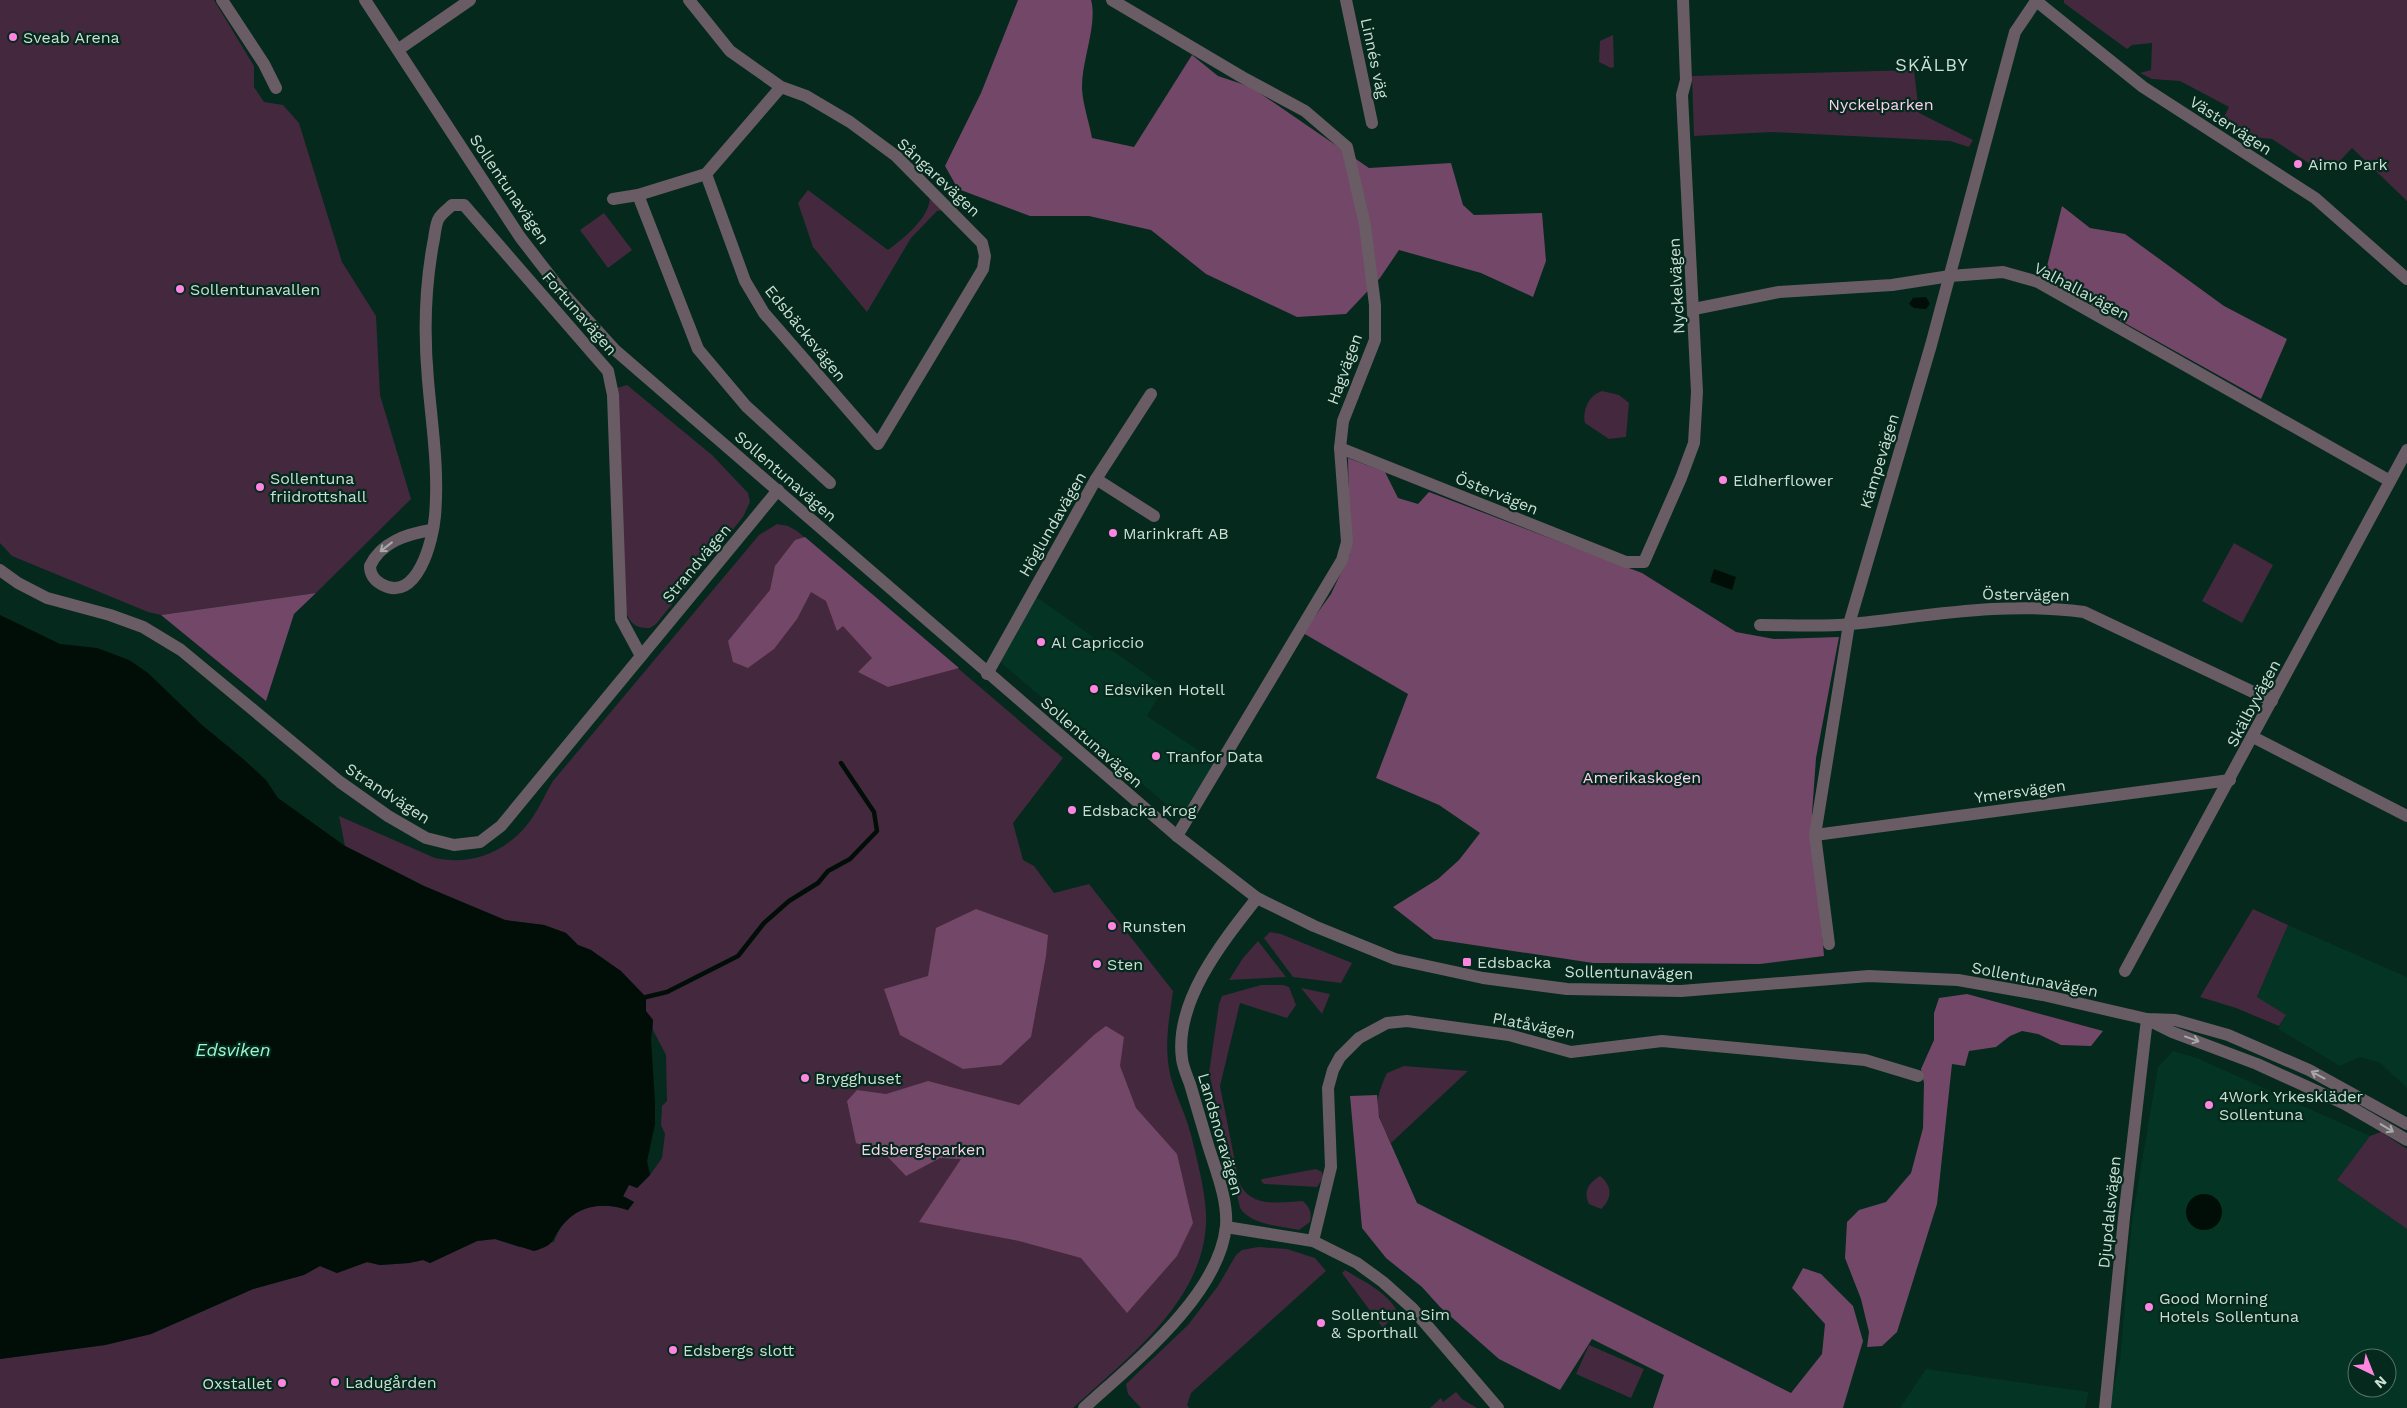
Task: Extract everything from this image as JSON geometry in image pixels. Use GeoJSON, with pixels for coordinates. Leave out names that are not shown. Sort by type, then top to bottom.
{"type":"FeatureCollection","features":[{"type":"Feature","properties":{"kind":"street"},"geometry":{"type":"LineString","coordinates":[[222,0],[264,64],[276,88]]}},
{"type":"Feature","properties":{"kind":"street","name":"Sollentunavägen"},"geometry":{"type":"LineString","coordinates":[[364,0],[399,49],[520,236],[564,294],[615,350],[987,674],[1177,836],[1257,898],[1314,926],[1395,960],[1483,978],[1567,989],[1681,991],[1870,976],[1958,980],[2043,995],[2147,1019],[2175,1020],[2228,1035],[2268,1051],[2309,1070],[2407,1124]]}},
{"type":"Feature","properties":{"kind":"street"},"geometry":{"type":"LineString","coordinates":[[399,49],[470,0]]}},
{"type":"Feature","properties":{"kind":"street","name":"Sångarevägen"},"geometry":{"type":"LineString","coordinates":[[688,0],[730,51],[781,87],[806,96],[843,118],[896,156],[971,229],[982,243],[985,256],[983,269],[878,444]]}},
{"type":"Feature","properties":{"kind":"street","name":"Hagvägen"},"geometry":{"type":"LineString","coordinates":[[1112,0],[1304,111],[1346,147],[1365,225],[1375,305],[1375,340],[1343,421],[1340,448],[1347,542],[1342,560],[1177,836]]}},
{"type":"Feature","properties":{"kind":"street","name":"Linnés väg"},"geometry":{"type":"LineString","coordinates":[[1346,0],[1372,123]]}},
{"type":"Feature","properties":{"kind":"street","name":"Nyckelvägen"},"geometry":{"type":"LineString","coordinates":[[1644,562],[1694,442],[1698,392],[1682,95],[1686,80],[1683,0]]}},
{"type":"Feature","properties":{"kind":"street","name":"Kämpevägen"},"geometry":{"type":"LineString","coordinates":[[1829,944],[1815,835],[1849,624],[1950,276],[2015,32],[2036,0]]}},
{"type":"Feature","properties":{"kind":"street","name":"Västervägen"},"geometry":{"type":"LineString","coordinates":[[2036,0],[2143,87],[2315,198],[2407,279]]}},
{"type":"Feature","properties":{"kind":"street"},"geometry":{"type":"LineString","coordinates":[[612,199],[638,195],[706,174],[781,87]]}},
{"type":"Feature","properties":{"kind":"street","name":"Edsbäcksvägen"},"geometry":{"type":"LineString","coordinates":[[706,174],[745,281],[764,313],[878,444]]}},
{"type":"Feature","properties":{"kind":"street"},"geometry":{"type":"LineString","coordinates":[[638,195],[698,349],[746,406],[830,483]]}},
{"type":"Feature","properties":{"kind":"street","name":"Fortunavägen"},"geometry":{"type":"LineString","coordinates":[[431,530],[404,536],[383,549],[370,566],[373,578],[386,586],[396,588],[413,578],[426,558],[435,519],[436,449],[428,380],[426,329],[431,256],[438,219],[452,205],[464,205],[608,371],[612,395],[621,619],[641,656]]}},
{"type":"Feature","properties":{"kind":"street","name":"Valhallavägen"},"geometry":{"type":"LineString","coordinates":[[1694,309],[1779,292],[1892,285],[1950,276],[2003,272],[2038,282],[2390,481]]}},
{"type":"Feature","properties":{"kind":"street","name":"Höglundavägen"},"geometry":{"type":"LineString","coordinates":[[987,674],[1096,479],[1151,394]]}},
{"type":"Feature","properties":{"kind":"street","name":"Östervägen"},"geometry":{"type":"LineString","coordinates":[[1340,448],[1626,562],[1644,562]]}},
{"type":"Feature","properties":{"kind":"street","name":"Skälbyvägen"},"geometry":{"type":"LineString","coordinates":[[2125,971],[2407,450]]}},
{"type":"Feature","properties":{"kind":"street"},"geometry":{"type":"LineString","coordinates":[[1096,479],[1154,516]]}},
{"type":"Feature","properties":{"kind":"street","name":"Strandvägen"},"geometry":{"type":"LineString","coordinates":[[0,570],[47,598],[110,615],[143,627],[174,646],[292,744],[372,804],[426,838],[454,845],[480,842],[501,826],[618,688],[641,656],[778,490]]}},
{"type":"Feature","properties":{"kind":"street","name":"Östervägen"},"geometry":{"type":"LineString","coordinates":[[1760,625],[1849,624],[1956,610],[2041,608],[2084,612],[2272,701]]}},
{"type":"Feature","properties":{"kind":"street"},"geometry":{"type":"LineString","coordinates":[[2253,737],[2407,816]]}},
{"type":"Feature","properties":{"kind":"street","name":"Ymersvägen"},"geometry":{"type":"LineString","coordinates":[[1815,835],[2230,780]]}},
{"type":"Feature","properties":{"kind":"street","name":"Landsnoravägen"},"geometry":{"type":"LineString","coordinates":[[1084,1408],[1148,1349],[1186,1310],[1208,1276],[1218,1254],[1226,1227],[1220,1182],[1182,1058],[1184,1028],[1193,994],[1215,954],[1257,898]]}},
{"type":"Feature","properties":{"kind":"street","name":"Sollentunavägen"},"geometry":{"type":"LineString","coordinates":[[2147,1019],[2172,1032],[2257,1064],[2345,1104],[2407,1140]]}},
{"type":"Feature","properties":{"kind":"street","name":"Djupdalsvägen"},"geometry":{"type":"LineString","coordinates":[[2105,1408],[2147,1019]]}},
{"type":"Feature","properties":{"kind":"street","name":"Platåvägen"},"geometry":{"type":"LineString","coordinates":[[1313,1241],[1331,1167],[1328,1088],[1333,1070],[1340,1057],[1359,1038],[1388,1023],[1407,1022],[1508,1035],[1571,1052],[1662,1041],[1866,1060],[1918,1076]]}},
{"type":"Feature","properties":{"kind":"street"},"geometry":{"type":"LineString","coordinates":[[1226,1227],[1313,1241],[1334,1250],[1383,1282],[1412,1308],[1498,1408]]}},
{"type":"Feature","properties":{"kind":"shaded area"},"geometry":{"type":"Polygon","coordinates":[[[1035,596],[1164,687],[1147,716],[1216,762],[1187,812],[1181,817],[998,660],[1035,596]]]}},
{"type":"Feature","properties":{"kind":"shaded area"},"geometry":{"type":"Polygon","coordinates":[[[2288,925],[2407,977],[2407,1088],[2380,1063],[2360,1057],[2340,1066],[2278,1029],[2286,1015],[2257,998],[2288,925]]]}},
{"type":"Feature","properties":{"kind":"shaded area"},"geometry":{"type":"Polygon","coordinates":[[[2173,1051],[2197,1058],[2370,1136],[2337,1180],[2407,1229],[2407,1408],[2108,1408],[2120,1361],[2132,1220],[2158,1067],[2173,1051]]]}},
{"type":"Feature","properties":{"kind":"shaded area"},"geometry":{"type":"Polygon","coordinates":[[[1926,1369],[2089,1392],[2085,1408],[1900,1408],[1926,1369]]]}},
{"type":"Feature","properties":{"kind":"green space","name":"Sollentunavallen"},"geometry":{"type":"Polygon","coordinates":[[[0,0],[214,0],[254,66],[254,87],[264,102],[283,105],[299,123],[342,262],[376,316],[380,395],[411,499],[316,593],[161,615],[148,612],[12,556],[0,543],[0,0]]]}},
{"type":"Feature","properties":{"kind":"green space"},"geometry":{"type":"Polygon","coordinates":[[[1018,0],[1091,0],[1093,10],[1091,32],[1082,78],[1082,89],[1092,138],[1134,147],[1192,55],[1218,76],[1251,87],[1369,168],[1451,163],[1463,205],[1474,215],[1542,213],[1546,261],[1533,297],[1481,273],[1399,250],[1380,278],[1346,314],[1297,317],[1206,274],[1151,230],[1089,216],[1030,216],[958,189],[945,166],[981,93],[1018,0]]]}},
{"type":"Feature","properties":{"kind":"green space"},"geometry":{"type":"Polygon","coordinates":[[[2064,0],[2407,0],[2407,201],[2352,148],[2333,168],[2319,170],[2272,139],[2243,136],[2224,117],[2229,107],[2180,81],[2152,79],[2140,73],[2151,70],[2152,43],[2132,45],[2127,49],[2064,3],[2064,0]]]}},
{"type":"Feature","properties":{"kind":"green space"},"geometry":{"type":"Polygon","coordinates":[[[1613,35],[1614,67],[1611,68],[1599,62],[1600,41],[1613,35]]]}},
{"type":"Feature","properties":{"kind":"green space","name":"Nyckelparken"},"geometry":{"type":"Polygon","coordinates":[[[1914,70],[1919,113],[1973,140],[1969,147],[1950,141],[1772,132],[1694,136],[1692,76],[1914,70]]]}},
{"type":"Feature","properties":{"kind":"green space"},"geometry":{"type":"Polygon","coordinates":[[[808,190],[888,250],[909,233],[921,219],[929,203],[930,195],[944,210],[937,211],[911,238],[867,312],[813,247],[798,203],[808,190]]]}},
{"type":"Feature","properties":{"kind":"green space"},"geometry":{"type":"Polygon","coordinates":[[[2062,206],[2090,228],[2125,234],[2224,306],[2287,339],[2261,399],[2044,278],[2062,206]]]}},
{"type":"Feature","properties":{"kind":"green space"},"geometry":{"type":"Polygon","coordinates":[[[604,213],[632,250],[608,268],[580,230],[604,213]]]}},
{"type":"Feature","properties":{"kind":"green space"},"geometry":{"type":"Polygon","coordinates":[[[627,385],[712,455],[748,493],[750,502],[743,517],[656,624],[650,628],[634,624],[625,609],[617,388],[627,385]]]}},
{"type":"Feature","properties":{"kind":"green space"},"geometry":{"type":"Polygon","coordinates":[[[1602,391],[1619,395],[1629,403],[1626,437],[1609,439],[1585,423],[1586,408],[1590,399],[1602,391]]]}},
{"type":"Feature","properties":{"kind":"green space","name":"Amerikaskogen"},"geometry":{"type":"Polygon","coordinates":[[[1348,458],[1385,472],[1398,498],[1418,504],[1429,492],[1642,573],[1736,632],[1774,639],[1839,637],[1816,758],[1812,814],[1824,956],[1760,964],[1593,963],[1434,939],[1393,907],[1438,879],[1459,860],[1480,833],[1439,805],[1376,778],[1408,694],[1303,633],[1331,594],[1350,554],[1348,458]]]}},
{"type":"Feature","properties":{"kind":"green space","name":"Edsbergsparken"},"geometry":{"type":"Polygon","coordinates":[[[777,524],[788,526],[797,531],[1063,758],[1013,823],[1023,860],[1034,866],[1054,893],[1089,884],[1173,991],[1168,1032],[1168,1063],[1172,1082],[1191,1135],[1206,1214],[1203,1244],[1194,1273],[1180,1299],[1161,1323],[1140,1346],[1073,1408],[0,1408],[0,1359],[105,1345],[151,1334],[253,1289],[303,1275],[320,1266],[337,1273],[367,1262],[380,1265],[423,1260],[430,1263],[477,1241],[495,1239],[519,1247],[554,1242],[559,1230],[566,1221],[584,1209],[605,1206],[628,1210],[634,1202],[623,1197],[629,1184],[637,1188],[650,1175],[662,1158],[665,1134],[661,1125],[662,1106],[667,1101],[666,1055],[653,1030],[653,1020],[591,950],[578,945],[566,933],[544,925],[505,920],[424,886],[345,846],[339,816],[435,858],[462,860],[476,858],[488,854],[511,841],[530,821],[553,781],[759,535],[777,524]]]}},
{"type":"Feature","properties":{"kind":"green space"},"geometry":{"type":"Polygon","coordinates":[[[805,537],[959,668],[888,687],[858,672],[872,658],[843,626],[837,631],[826,601],[811,592],[797,619],[774,649],[748,668],[733,662],[728,641],[770,590],[775,566],[795,540],[805,537]]]}},
{"type":"Feature","properties":{"kind":"green space"},"geometry":{"type":"Polygon","coordinates":[[[2234,543],[2273,565],[2242,623],[2202,601],[2234,543]]]}},
{"type":"Feature","properties":{"kind":"green space"},"geometry":{"type":"Polygon","coordinates":[[[316,593],[294,614],[266,701],[161,615],[316,593]]]}},
{"type":"Feature","properties":{"kind":"green space"},"geometry":{"type":"Polygon","coordinates":[[[976,909],[1048,935],[1031,1037],[1001,1065],[963,1069],[900,1035],[884,989],[928,976],[936,928],[976,909]]]}},
{"type":"Feature","properties":{"kind":"green space"},"geometry":{"type":"Polygon","coordinates":[[[2253,909],[2288,925],[2257,997],[2286,1015],[2279,1026],[2236,1008],[2200,997],[2253,909]]]}},
{"type":"Feature","properties":{"kind":"green space"},"geometry":{"type":"Polygon","coordinates":[[[1270,932],[1281,934],[1352,963],[1341,983],[1293,977],[1264,938],[1270,932]]]}},
{"type":"Feature","properties":{"kind":"green space"},"geometry":{"type":"Polygon","coordinates":[[[1258,941],[1286,977],[1229,980],[1243,958],[1258,941]]]}},
{"type":"Feature","properties":{"kind":"green space"},"geometry":{"type":"Polygon","coordinates":[[[1261,985],[1283,985],[1289,987],[1296,1005],[1287,1018],[1240,1003],[1220,1086],[1239,1182],[1244,1191],[1258,1200],[1275,1203],[1303,1201],[1310,1210],[1311,1219],[1310,1222],[1299,1230],[1258,1221],[1245,1214],[1240,1208],[1209,1073],[1219,1004],[1222,996],[1261,985]]]}},
{"type":"Feature","properties":{"kind":"green space"},"geometry":{"type":"Polygon","coordinates":[[[1301,988],[1330,994],[1322,1014],[1301,988]]]}},
{"type":"Feature","properties":{"kind":"green space"},"geometry":{"type":"Polygon","coordinates":[[[1967,994],[2103,1031],[2091,1046],[2061,1045],[2038,1034],[2022,1031],[2010,1036],[1996,1047],[1969,1051],[1965,1066],[1952,1064],[1937,1204],[1897,1332],[1882,1346],[1867,1347],[1869,1332],[1861,1299],[1845,1258],[1847,1222],[1859,1210],[1886,1202],[1911,1173],[1923,1128],[1924,1083],[1921,1069],[1934,1040],[1934,1013],[1939,998],[1967,994]]]}},
{"type":"Feature","properties":{"kind":"green space"},"geometry":{"type":"Polygon","coordinates":[[[1106,1026],[1124,1037],[1120,1066],[1136,1108],[1177,1154],[1193,1223],[1177,1256],[1127,1313],[1081,1258],[1019,1241],[919,1222],[961,1159],[940,1158],[906,1176],[884,1153],[856,1143],[847,1101],[857,1090],[886,1094],[928,1081],[1019,1105],[1106,1026]]]}},
{"type":"Feature","properties":{"kind":"green space"},"geometry":{"type":"Polygon","coordinates":[[[1404,1066],[1468,1071],[1391,1143],[1379,1115],[1379,1093],[1387,1073],[1404,1066]]]}},
{"type":"Feature","properties":{"kind":"green space"},"geometry":{"type":"Polygon","coordinates":[[[1377,1095],[1379,1117],[1417,1203],[1791,1393],[1822,1354],[1825,1324],[1792,1288],[1803,1268],[1821,1274],[1853,1306],[1863,1341],[1843,1408],[1653,1408],[1664,1375],[1592,1339],[1560,1390],[1499,1359],[1440,1307],[1422,1287],[1386,1258],[1362,1228],[1350,1096],[1377,1095]]]}},
{"type":"Feature","properties":{"kind":"green space"},"geometry":{"type":"Polygon","coordinates":[[[2381,1132],[2407,1149],[2407,1229],[2337,1180],[2370,1136],[2381,1132]]]}},
{"type":"Feature","properties":{"kind":"green space"},"geometry":{"type":"Polygon","coordinates":[[[1316,1169],[1322,1172],[1323,1178],[1317,1187],[1264,1184],[1261,1181],[1262,1179],[1316,1169]]]}},
{"type":"Feature","properties":{"kind":"green space"},"geometry":{"type":"Polygon","coordinates":[[[1600,1176],[1607,1183],[1610,1192],[1608,1200],[1601,1209],[1589,1204],[1587,1200],[1588,1188],[1600,1176]]]}},
{"type":"Feature","properties":{"kind":"green space"},"geometry":{"type":"Polygon","coordinates":[[[1258,1247],[1287,1249],[1315,1258],[1326,1271],[1191,1393],[1187,1405],[1189,1408],[1141,1408],[1128,1394],[1126,1384],[1188,1325],[1218,1286],[1236,1255],[1242,1250],[1258,1247]]]}},
{"type":"Feature","properties":{"kind":"green space"},"geometry":{"type":"Polygon","coordinates":[[[1345,1270],[1374,1287],[1393,1304],[1397,1311],[1383,1328],[1342,1273],[1345,1270]]]}},
{"type":"Feature","properties":{"kind":"green space"},"geometry":{"type":"Polygon","coordinates":[[[1589,1345],[1644,1369],[1631,1398],[1576,1374],[1589,1345]]]}},
{"type":"Feature","properties":{"kind":"green space"},"geometry":{"type":"Polygon","coordinates":[[[1456,1392],[1462,1399],[1477,1408],[1430,1408],[1441,1398],[1443,1402],[1456,1392]]]}},
{"type":"Feature","properties":{"kind":"water"},"geometry":{"type":"Polygon","coordinates":[[[1926,297],[1930,304],[1926,309],[1914,308],[1909,304],[1913,298],[1926,297]]]}},
{"type":"Feature","properties":{"kind":"water"},"geometry":{"type":"Polygon","coordinates":[[[1714,569],[1736,577],[1732,590],[1710,582],[1714,569]]]}},
{"type":"Feature","properties":{"kind":"water","name":"Edsviken"},"geometry":{"type":"Polygon","coordinates":[[[0,615],[60,644],[97,648],[129,660],[148,673],[202,725],[266,780],[278,798],[345,846],[424,886],[505,920],[544,925],[566,933],[578,945],[591,950],[621,971],[646,997],[646,1011],[653,1020],[651,1039],[655,1124],[647,1161],[650,1175],[637,1188],[629,1185],[623,1196],[634,1202],[628,1210],[610,1206],[584,1209],[568,1219],[549,1245],[534,1251],[495,1239],[477,1241],[430,1263],[423,1260],[380,1265],[367,1262],[337,1273],[320,1266],[304,1275],[253,1289],[151,1334],[105,1345],[0,1359],[0,615]]]}},
{"type":"Feature","properties":{"kind":"water"},"geometry":{"type":"Polygon","coordinates":[[[2204,1194],[2211,1195],[2217,1199],[2221,1205],[2221,1219],[2217,1225],[2211,1229],[2204,1230],[2197,1229],[2191,1225],[2187,1219],[2186,1212],[2187,1205],[2191,1199],[2197,1195],[2204,1194]]]}},
{"type":"Feature","properties":{"kind":"waterway"},"geometry":{"type":"LineString","coordinates":[[646,997],[667,992],[738,956],[764,923],[789,901],[818,883],[828,871],[850,859],[877,831],[874,812],[841,763]]}},
{"type":"Feature","properties":{"kind":"place","name":"Sveab Arena"},"geometry":{"type":"Point","coordinates":[13,37]}},
{"type":"Feature","properties":{"kind":"place","name":"Aimo Park"},"geometry":{"type":"Point","coordinates":[2298,164]}},
{"type":"Feature","properties":{"kind":"place","name":"Sollentunavallen"},"geometry":{"type":"Point","coordinates":[180,289]}},
{"type":"Feature","properties":{"kind":"place","name":"Eldherflower"},"geometry":{"type":"Point","coordinates":[1723,480]}},
{"type":"Feature","properties":{"kind":"place","name":"Sollentuna friidrottshall"},"geometry":{"type":"Point","coordinates":[260,487]}},
{"type":"Feature","properties":{"kind":"place","name":"Marinkraft AB"},"geometry":{"type":"Point","coordinates":[1113,533]}},
{"type":"Feature","properties":{"kind":"place","name":"Al Capriccio"},"geometry":{"type":"Point","coordinates":[1041,642]}},
{"type":"Feature","properties":{"kind":"place","name":"Edsviken Hotell"},"geometry":{"type":"Point","coordinates":[1094,689]}},
{"type":"Feature","properties":{"kind":"place","name":"Tranfor Data"},"geometry":{"type":"Point","coordinates":[1156,756]}},
{"type":"Feature","properties":{"kind":"place","name":"Edsbacka Krog"},"geometry":{"type":"Point","coordinates":[1072,810]}},
{"type":"Feature","properties":{"kind":"place","name":"Runsten"},"geometry":{"type":"Point","coordinates":[1112,926]}},
{"type":"Feature","properties":{"kind":"place","name":"Edsbacka"},"geometry":{"type":"Point","coordinates":[1467,962]}},
{"type":"Feature","properties":{"kind":"place","name":"Sten"},"geometry":{"type":"Point","coordinates":[1097,964]}},
{"type":"Feature","properties":{"kind":"place","name":"Brygghuset"},"geometry":{"type":"Point","coordinates":[805,1078]}},
{"type":"Feature","properties":{"kind":"place","name":"4Work Yrkeskläder Sollentuna"},"geometry":{"type":"Point","coordinates":[2209,1105]}},
{"type":"Feature","properties":{"kind":"place","name":"Good Morning Hotels Sollentuna"},"geometry":{"type":"Point","coordinates":[2149,1307]}},
{"type":"Feature","properties":{"kind":"place","name":"Sollentuna Sim & Sporthall"},"geometry":{"type":"Point","coordinates":[1321,1323]}},
{"type":"Feature","properties":{"kind":"place","name":"Edsbergs slott"},"geometry":{"type":"Point","coordinates":[673,1350]}},
{"type":"Feature","properties":{"kind":"place","name":"Ladugården"},"geometry":{"type":"Point","coordinates":[335,1382]}},
{"type":"Feature","properties":{"kind":"place","name":"Oxstallet"},"geometry":{"type":"Point","coordinates":[282,1383]}},
{"type":"Feature","properties":{"kind":"district","name":"SKÄLBY"},"geometry":{"type":"Point","coordinates":[1932,65]}}]}
